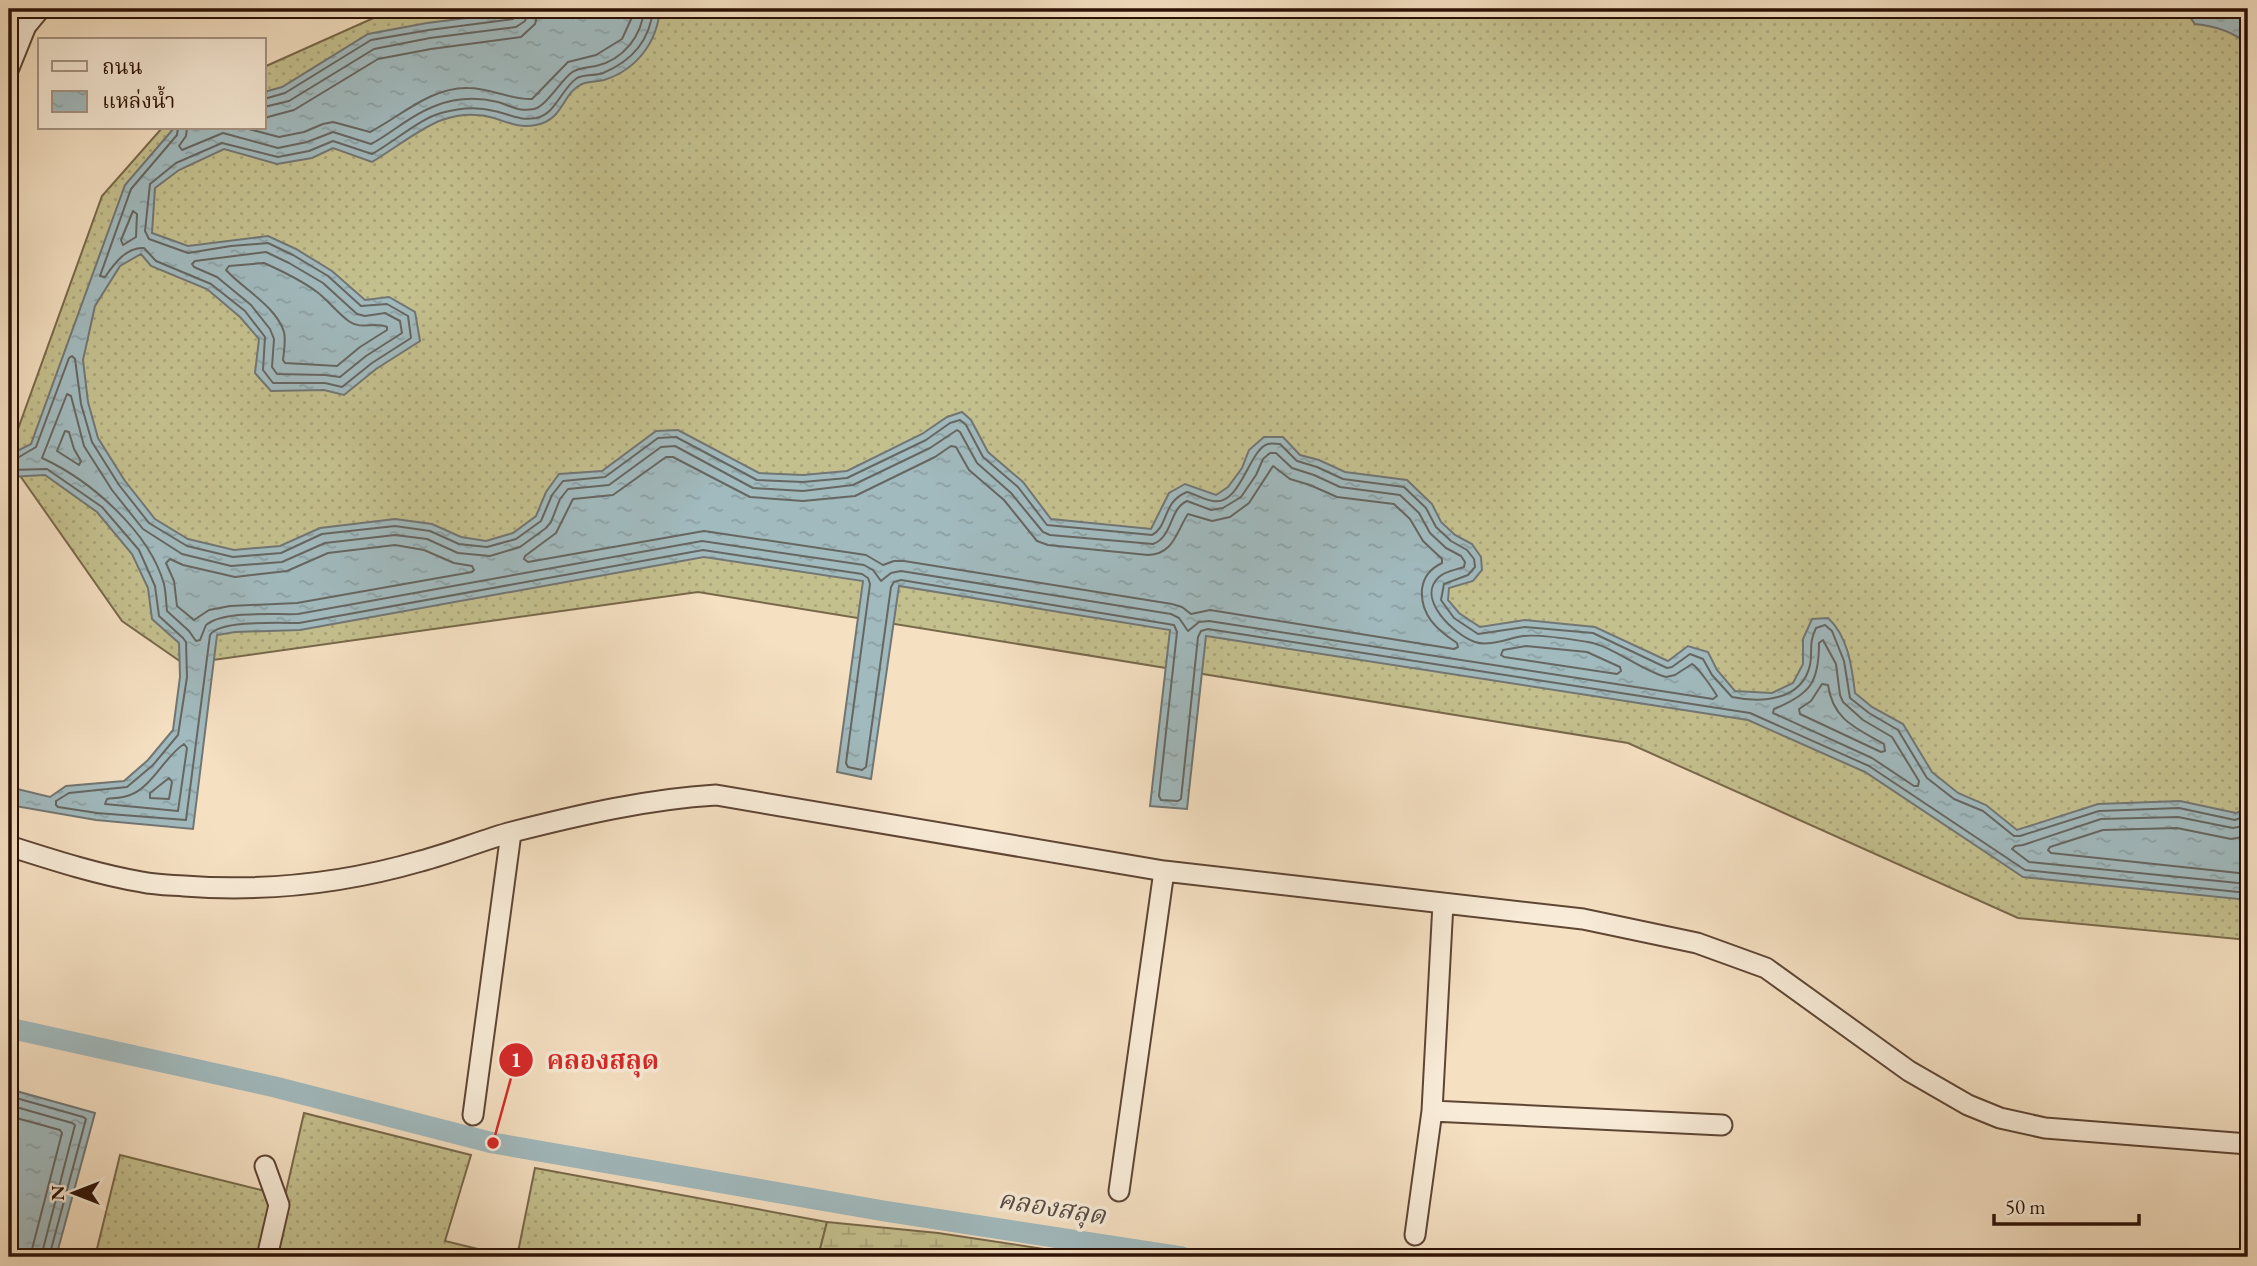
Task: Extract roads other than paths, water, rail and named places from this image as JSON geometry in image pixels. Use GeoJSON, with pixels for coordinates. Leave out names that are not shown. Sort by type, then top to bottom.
{"type":"FeatureCollection","features":[{"type":"Feature","properties":{"kind":"street"},"geometry":{"type":"LineString","coordinates":[[9,68],[17,23],[40,9]]}},
{"type":"Feature","properties":{"kind":"street"},"geometry":{"type":"LineString","coordinates":[[9,846],[64,864],[144,883],[214,888],[267,888],[342,879],[407,865],[511,833],[645,803],[716,795],[1164,871],[1583,919],[1697,943],[1766,968],[1909,1072],[1968,1105],[2000,1118],[2045,1128],[2248,1144]]}},
{"type":"Feature","properties":{"kind":"street"},"geometry":{"type":"LineString","coordinates":[[473,1115],[511,833]]}},
{"type":"Feature","properties":{"kind":"street"},"geometry":{"type":"LineString","coordinates":[[1119,1191],[1164,871]]}},
{"type":"Feature","properties":{"kind":"street"},"geometry":{"type":"LineString","coordinates":[[1415,1236],[1432,1111],[1443,903]]}},
{"type":"Feature","properties":{"kind":"street"},"geometry":{"type":"LineString","coordinates":[[1432,1111],[1722,1125]]}},
{"type":"Feature","properties":{"kind":"street"},"geometry":{"type":"LineString","coordinates":[[265,1166],[279,1205],[267,1257]]}},
{"type":"Feature","properties":{"kind":"water"},"geometry":{"type":"Polygon","coordinates":[[[540,9],[660,9],[649,44],[635,62],[604,80],[585,83],[575,88],[558,112],[545,122],[524,126],[481,115],[455,116],[426,128],[372,162],[333,148],[312,158],[277,164],[224,149],[179,170],[155,188],[152,233],[188,246],[268,236],[332,271],[365,300],[389,297],[415,312],[420,341],[376,369],[344,395],[324,390],[271,391],[255,373],[259,339],[240,317],[207,289],[151,266],[141,254],[120,266],[95,306],[83,360],[88,402],[98,438],[125,481],[155,519],[188,539],[234,550],[280,546],[320,528],[395,519],[432,524],[461,537],[486,541],[513,533],[536,516],[546,492],[559,474],[602,471],[656,431],[678,430],[759,473],[803,475],[847,471],[922,434],[947,417],[962,412],[971,420],[988,452],[1023,482],[1051,519],[1151,529],[1169,493],[1185,484],[1216,495],[1228,487],[1242,468],[1249,450],[1264,437],[1283,437],[1300,455],[1345,472],[1407,480],[1432,504],[1441,522],[1455,535],[1472,544],[1481,557],[1482,570],[1473,581],[1449,588],[1448,600],[1459,613],[1480,627],[1525,620],[1595,627],[1668,661],[1688,646],[1708,652],[1717,670],[1735,691],[1772,693],[1793,683],[1803,664],[1803,639],[1812,619],[1828,618],[1845,643],[1855,693],[1872,707],[1903,724],[1932,772],[1958,793],[1986,805],[2017,830],[2098,804],[2180,801],[2236,813],[2248,808],[2248,900],[2023,877],[1865,772],[1748,720],[1206,636],[1187,809],[1150,806],[1170,630],[899,586],[871,779],[837,772],[863,581],[704,557],[300,630],[217,635],[193,829],[96,820],[9,805],[9,787],[50,797],[66,786],[124,781],[148,760],[173,730],[180,677],[179,643],[152,619],[148,588],[132,554],[97,512],[45,475],[9,477],[9,455],[31,444],[125,185],[172,130],[266,130],[266,91],[282,87],[368,34],[427,23],[534,12],[540,9]]]}},
{"type":"Feature","properties":{"kind":"water"},"geometry":{"type":"Polygon","coordinates":[[[2184,9],[2248,9],[2248,44],[2223,30],[2195,24],[2184,9]]]}},
{"type":"Feature","properties":{"kind":"water"},"geometry":{"type":"Polygon","coordinates":[[[9,1089],[95,1113],[56,1257],[9,1257],[9,1089]]]}},
{"type":"Feature","properties":{"kind":"waterway","name":"คลองสลุด"},"geometry":{"type":"LineString","coordinates":[[9,1028],[275,1087],[493,1143],[884,1211],[1182,1257]]}},
{"type":"Feature","properties":{"kind":"place","name":"คลองสลุด"},"geometry":{"type":"Point","coordinates":[493,1143]}}]}
